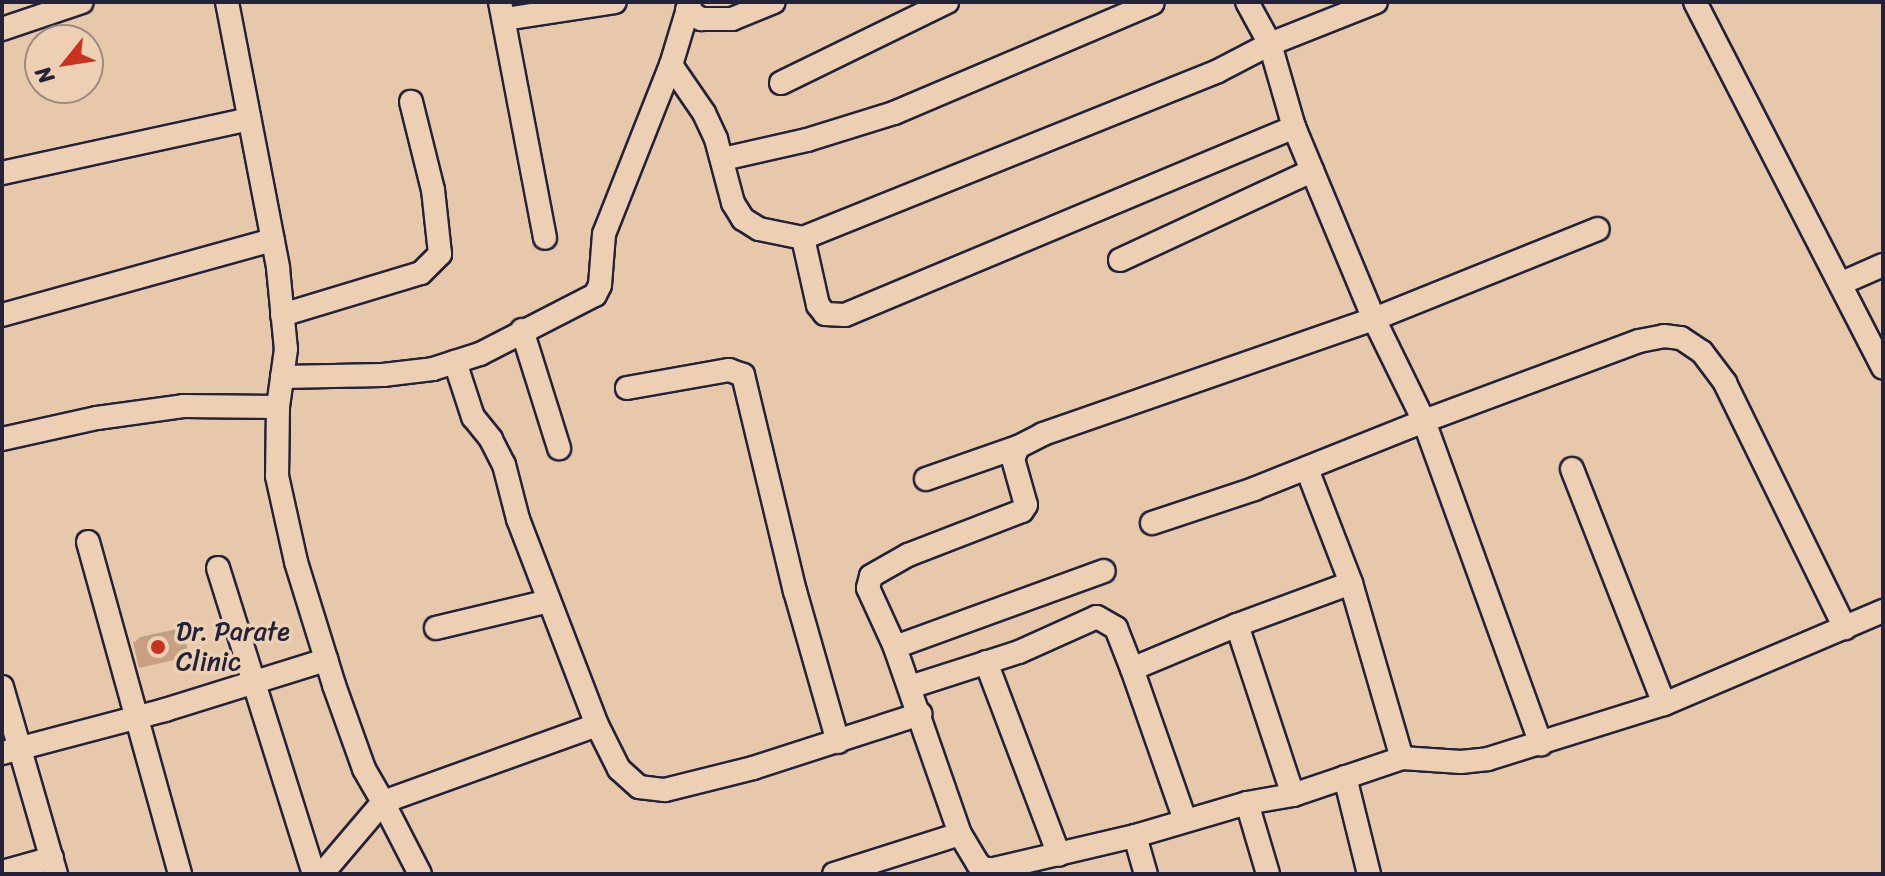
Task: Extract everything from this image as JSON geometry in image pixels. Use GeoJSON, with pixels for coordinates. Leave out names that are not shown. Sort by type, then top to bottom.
{"type":"FeatureCollection","features":[{"type":"Feature","properties":{"kind":"street"},"geometry":{"type":"LineString","coordinates":[[2,29],[82,2]]}},
{"type":"Feature","properties":{"kind":"street"},"geometry":{"type":"LineString","coordinates":[[227,2],[273,240],[286,349],[278,407],[277,476],[296,562],[364,769],[420,874]]}},
{"type":"Feature","properties":{"kind":"street"},"geometry":{"type":"LineString","coordinates":[[545,238],[502,10],[615,2]]}},
{"type":"Feature","properties":{"kind":"street"},"geometry":{"type":"LineString","coordinates":[[689,6],[701,19],[732,19],[774,2]]}},
{"type":"Feature","properties":{"kind":"street"},"geometry":{"type":"LineString","coordinates":[[781,83],[947,2]]}},
{"type":"Feature","properties":{"kind":"street"},"geometry":{"type":"LineString","coordinates":[[1247,2],[1270,44],[1294,127],[1374,319],[1424,421],[1541,745]]}},
{"type":"Feature","properties":{"kind":"street"},"geometry":{"type":"LineString","coordinates":[[671,65],[704,113],[723,159],[733,203],[743,219],[759,229],[803,238],[1218,71],[1270,44],[1376,2]]}},
{"type":"Feature","properties":{"kind":"street"},"geometry":{"type":"LineString","coordinates":[[1695,2],[1825,261],[1842,283],[1883,368]]}},
{"type":"Feature","properties":{"kind":"street"},"geometry":{"type":"LineString","coordinates":[[723,159],[807,140],[894,113],[1153,3]]}},
{"type":"Feature","properties":{"kind":"street"},"geometry":{"type":"LineString","coordinates":[[282,377],[383,375],[433,369],[480,354],[595,295],[600,285],[604,234],[671,65],[689,6]]}},
{"type":"Feature","properties":{"kind":"street"},"geometry":{"type":"LineString","coordinates":[[282,315],[421,273],[440,254],[433,190],[411,102]]}},
{"type":"Feature","properties":{"kind":"street"},"geometry":{"type":"LineString","coordinates":[[2,173],[249,119]]}},
{"type":"Feature","properties":{"kind":"street"},"geometry":{"type":"LineString","coordinates":[[803,238],[818,305],[825,314],[845,315],[1294,127]]}},
{"type":"Feature","properties":{"kind":"street"},"geometry":{"type":"LineString","coordinates":[[1120,260],[1312,171]]}},
{"type":"Feature","properties":{"kind":"street"},"geometry":{"type":"LineString","coordinates":[[926,479],[1018,447],[1043,434],[1374,319],[1598,229]]}},
{"type":"Feature","properties":{"kind":"street"},"geometry":{"type":"LineString","coordinates":[[2,315],[273,240]]}},
{"type":"Feature","properties":{"kind":"street"},"geometry":{"type":"LineString","coordinates":[[1842,283],[1883,265]]}},
{"type":"Feature","properties":{"kind":"street"},"geometry":{"type":"LineString","coordinates":[[522,330],[559,448]]}},
{"type":"Feature","properties":{"kind":"street"},"geometry":{"type":"LineString","coordinates":[[1152,523],[1307,469],[1424,421],[1639,341],[1664,336],[1681,338],[1702,352],[1725,383],[1845,628]]}},
{"type":"Feature","properties":{"kind":"street"},"geometry":{"type":"LineString","coordinates":[[455,362],[473,417],[491,439],[504,465],[518,519],[597,725],[619,769],[639,787],[665,790],[838,742],[920,714]]}},
{"type":"Feature","properties":{"kind":"street"},"geometry":{"type":"LineString","coordinates":[[627,388],[729,370],[743,375],[795,591],[838,742]]}},
{"type":"Feature","properties":{"kind":"street"},"geometry":{"type":"LineString","coordinates":[[2,439],[97,418],[183,406],[278,407]]}},
{"type":"Feature","properties":{"kind":"street"},"geometry":{"type":"LineString","coordinates":[[1018,447],[1013,459],[1026,505],[1022,511],[908,555],[871,576],[868,588],[910,687],[960,834],[985,869],[1059,855],[1247,803],[1293,795],[1402,758],[1461,762],[1541,745],[1664,704],[1883,611]]}},
{"type":"Feature","properties":{"kind":"street"},"geometry":{"type":"LineString","coordinates":[[1307,469],[1351,583],[1402,758]]}},
{"type":"Feature","properties":{"kind":"street"},"geometry":{"type":"LineString","coordinates":[[1572,469],[1664,704]]}},
{"type":"Feature","properties":{"kind":"street"},"geometry":{"type":"LineString","coordinates":[[88,542],[134,718],[180,874]]}},
{"type":"Feature","properties":{"kind":"street"},"geometry":{"type":"LineString","coordinates":[[218,568],[314,874]]}},
{"type":"Feature","properties":{"kind":"street"},"geometry":{"type":"LineString","coordinates":[[895,647],[1104,571]]}},
{"type":"Feature","properties":{"kind":"street"},"geometry":{"type":"LineString","coordinates":[[1132,669],[1237,625],[1351,583]]}},
{"type":"Feature","properties":{"kind":"street"},"geometry":{"type":"LineString","coordinates":[[436,628],[549,601]]}},
{"type":"Feature","properties":{"kind":"street"},"geometry":{"type":"LineString","coordinates":[[910,687],[1019,652],[1097,617],[1116,628],[1185,820]]}},
{"type":"Feature","properties":{"kind":"street"},"geometry":{"type":"LineString","coordinates":[[1237,625],[1293,795]]}},
{"type":"Feature","properties":{"kind":"street"},"geometry":{"type":"LineString","coordinates":[[11,751],[134,718],[326,660]]}},
{"type":"Feature","properties":{"kind":"street"},"geometry":{"type":"LineString","coordinates":[[986,662],[1059,855]]}},
{"type":"Feature","properties":{"kind":"street"},"geometry":{"type":"LineString","coordinates":[[2,687],[11,751],[54,866],[2,872]]}},
{"type":"Feature","properties":{"kind":"street"},"geometry":{"type":"LineString","coordinates":[[322,874],[383,802],[597,725]]}},
{"type":"Feature","properties":{"kind":"street"},"geometry":{"type":"LineString","coordinates":[[1345,777],[1369,874]]}},
{"type":"Feature","properties":{"kind":"street"},"geometry":{"type":"LineString","coordinates":[[1247,803],[1268,874]]}},
{"type":"Feature","properties":{"kind":"street"},"geometry":{"type":"LineString","coordinates":[[834,874],[960,834]]}},
{"type":"Feature","properties":{"kind":"street"},"geometry":{"type":"LineString","coordinates":[[1135,836],[1146,874]]}},
{"type":"Feature","properties":{"kind":"building"},"geometry":{"type":"Polygon","coordinates":[[[178,632],[183,658],[139,668],[133,642],[178,632]]]}},
{"type":"Feature","properties":{"kind":"place","name":"Dr. Parate Clinic"},"geometry":{"type":"Point","coordinates":[158,647]}}]}
